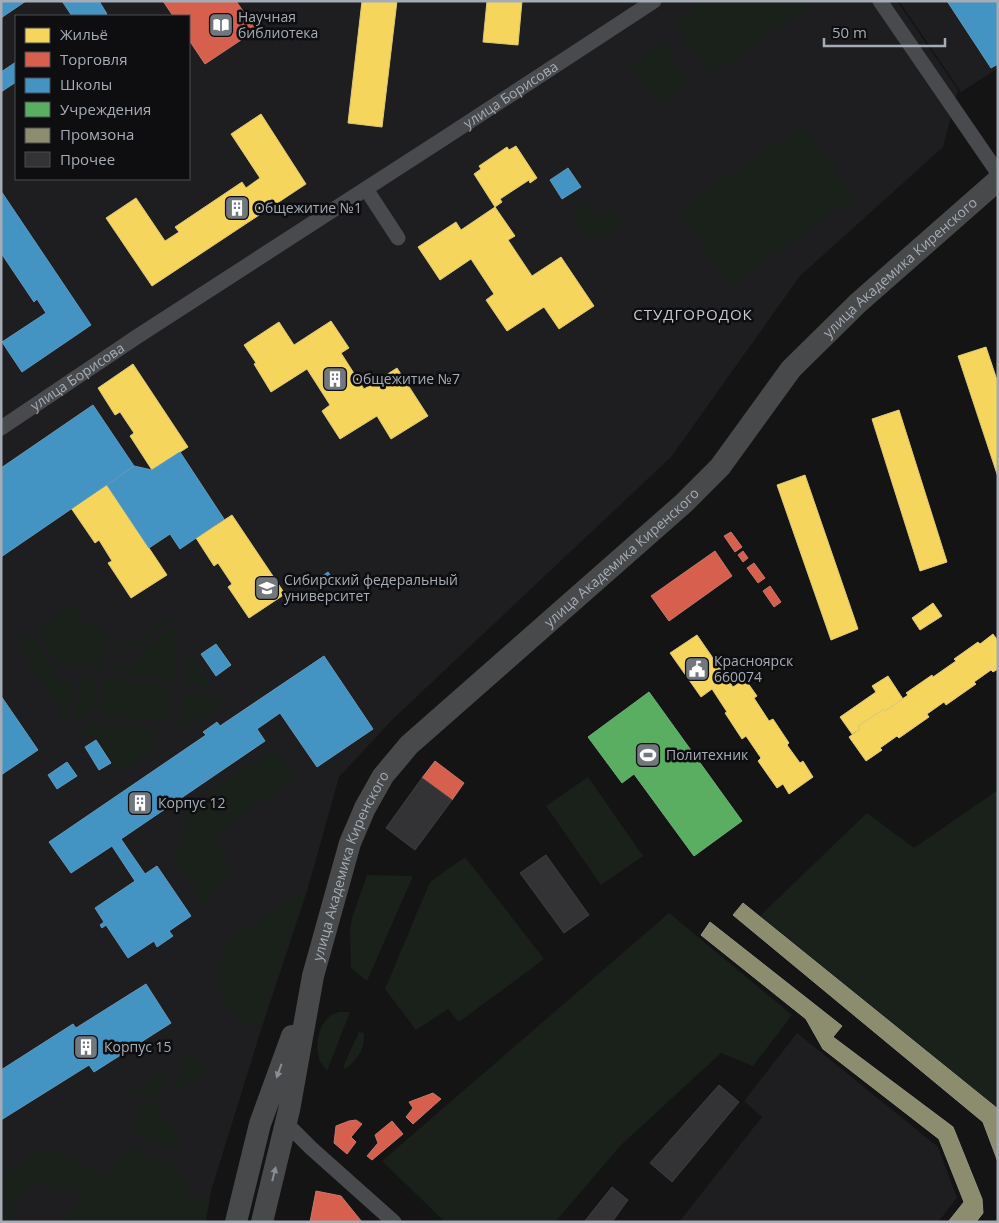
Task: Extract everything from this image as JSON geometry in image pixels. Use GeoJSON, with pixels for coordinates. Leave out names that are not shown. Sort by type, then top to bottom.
{"type":"FeatureCollection","features":[{"type":"Feature","properties":{"kind":"main road","name":"улица Академика Киренского"},"geometry":{"type":"LineString","coordinates":[[236,1222],[260,1124],[313,976],[350,843],[364,808],[383,776],[409,745],[684,503],[720,467],[791,369],[858,303],[998,180]]}},
{"type":"Feature","properties":{"kind":"main road","name":"улица Академика Киренского"},"geometry":{"type":"LineString","coordinates":[[262,1222],[286,1123],[313,976]]}},
{"type":"Feature","properties":{"kind":"street","name":"улица Борисова"},"geometry":{"type":"LineString","coordinates":[[1,428],[155,325],[654,1]]}},
{"type":"Feature","properties":{"kind":"street"},"geometry":{"type":"LineString","coordinates":[[880,1],[998,173]]}},
{"type":"Feature","properties":{"kind":"street"},"geometry":{"type":"LineString","coordinates":[[366,189],[398,238]]}},
{"type":"Feature","properties":{"kind":"street"},"geometry":{"type":"LineString","coordinates":[[286,1123],[311,1148],[394,1222]]}},
{"type":"Feature","properties":{"kind":"shaded area","name":"Сибирский федеральный университет"},"geometry":{"type":"Polygon","coordinates":[[[1,1],[897,1],[958,90],[943,147],[800,276],[671,457],[393,719],[339,777],[307,891],[211,1191],[206,1222],[1,1222],[1,1]]]}},
{"type":"Feature","properties":{"kind":"shaded area"},"geometry":{"type":"Polygon","coordinates":[[[702,1],[814,2],[711,75],[673,22],[702,1]]]}},
{"type":"Feature","properties":{"kind":"shaded area"},"geometry":{"type":"Polygon","coordinates":[[[899,1],[998,1],[998,68],[961,92],[899,1]]]}},
{"type":"Feature","properties":{"kind":"shaded area"},"geometry":{"type":"Polygon","coordinates":[[[662,41],[689,81],[658,103],[631,63],[662,41]]]}},
{"type":"Feature","properties":{"kind":"shaded area"},"geometry":{"type":"Polygon","coordinates":[[[803,124],[855,198],[730,285],[678,211],[803,124]]]}},
{"type":"Feature","properties":{"kind":"shaded area"},"geometry":{"type":"Polygon","coordinates":[[[589,201],[599,216],[613,207],[623,222],[590,243],[571,213],[589,201]]]}},
{"type":"Feature","properties":{"kind":"shaded area"},"geometry":{"type":"Polygon","coordinates":[[[82,598],[85,603],[76,610],[88,627],[97,622],[107,638],[101,673],[97,672],[93,665],[72,663],[68,668],[61,668],[37,628],[79,602],[78,600],[82,598]]]}},
{"type":"Feature","properties":{"kind":"shaded area"},"geometry":{"type":"Polygon","coordinates":[[[170,616],[173,620],[123,654],[113,639],[115,634],[125,647],[170,616]]]}},
{"type":"Feature","properties":{"kind":"shaded area"},"geometry":{"type":"Polygon","coordinates":[[[177,624],[174,680],[113,674],[114,667],[122,661],[126,667],[143,655],[140,650],[177,624]]]}},
{"type":"Feature","properties":{"kind":"shaded area"},"geometry":{"type":"Polygon","coordinates":[[[31,633],[60,681],[72,682],[69,717],[66,719],[16,642],[31,633]]]}},
{"type":"Feature","properties":{"kind":"shaded area"},"geometry":{"type":"Polygon","coordinates":[[[187,649],[211,686],[183,683],[187,649]]]}},
{"type":"Feature","properties":{"kind":"shaded area"},"geometry":{"type":"Polygon","coordinates":[[[80,678],[97,680],[91,714],[85,713],[74,721],[80,678]]]}},
{"type":"Feature","properties":{"kind":"shaded area"},"geometry":{"type":"Polygon","coordinates":[[[104,678],[172,686],[168,722],[99,714],[104,678]]]}},
{"type":"Feature","properties":{"kind":"shaded area"},"geometry":{"type":"Polygon","coordinates":[[[184,693],[223,698],[221,704],[187,726],[180,726],[184,693]]]}},
{"type":"Feature","properties":{"kind":"shaded area"},"geometry":{"type":"Polygon","coordinates":[[[91,723],[156,730],[154,752],[119,773],[95,733],[86,738],[82,729],[91,723]]]}},
{"type":"Feature","properties":{"kind":"shaded area"},"geometry":{"type":"Polygon","coordinates":[[[276,747],[296,779],[213,835],[232,867],[205,906],[176,860],[187,808],[276,747]]]}},
{"type":"Feature","properties":{"kind":"shaded area"},"geometry":{"type":"Polygon","coordinates":[[[588,777],[643,856],[601,885],[546,806],[588,777]]]}},
{"type":"Feature","properties":{"kind":"shaded area"},"geometry":{"type":"Polygon","coordinates":[[[998,790],[998,1109],[760,916],[867,813],[914,848],[998,790]]]}},
{"type":"Feature","properties":{"kind":"shaded area"},"geometry":{"type":"Polygon","coordinates":[[[465,857],[544,959],[459,1022],[448,1009],[416,1030],[385,989],[430,882],[465,857]]]}},
{"type":"Feature","properties":{"kind":"shaded area"},"geometry":{"type":"Polygon","coordinates":[[[367,875],[413,876],[367,981],[351,968],[350,930],[352,918],[367,875]]]}},
{"type":"Feature","properties":{"kind":"shaded area"},"geometry":{"type":"Polygon","coordinates":[[[306,892],[257,1031],[238,1016],[228,1005],[219,985],[218,968],[224,952],[249,925],[299,893],[306,892]]]}},
{"type":"Feature","properties":{"kind":"shaded area"},"geometry":{"type":"Polygon","coordinates":[[[669,913],[792,1015],[753,1066],[721,1053],[621,1145],[555,1222],[445,1222],[382,1161],[669,913]]]}},
{"type":"Feature","properties":{"kind":"shaded area"},"geometry":{"type":"Polygon","coordinates":[[[339,1012],[350,1012],[327,1071],[318,1056],[318,1038],[325,1021],[339,1012]]]}},
{"type":"Feature","properties":{"kind":"shaded area"},"geometry":{"type":"Polygon","coordinates":[[[359,1032],[364,1033],[362,1049],[346,1069],[343,1067],[359,1032]]]}},
{"type":"Feature","properties":{"kind":"shaded area"},"geometry":{"type":"Polygon","coordinates":[[[797,1033],[938,1147],[957,1198],[938,1222],[679,1222],[762,1117],[744,1101],[797,1033]]]}},
{"type":"Feature","properties":{"kind":"shaded area"},"geometry":{"type":"Polygon","coordinates":[[[193,1051],[206,1071],[172,1094],[186,1056],[193,1051]]]}},
{"type":"Feature","properties":{"kind":"shaded area"},"geometry":{"type":"Polygon","coordinates":[[[170,1065],[158,1099],[131,1090],[170,1065]]]}},
{"type":"Feature","properties":{"kind":"shaded area"},"geometry":{"type":"Polygon","coordinates":[[[144,1102],[156,1107],[177,1133],[177,1152],[131,1132],[144,1102]]]}},
{"type":"Feature","properties":{"kind":"shaded area"},"geometry":{"type":"Polygon","coordinates":[[[127,1145],[172,1166],[193,1196],[208,1199],[204,1222],[64,1222],[84,1190],[32,1184],[9,1219],[1,1218],[1,1175],[45,1148],[107,1175],[127,1145]]]}},
{"type":"Feature","properties":{"kind":"building: Жильё"},"geometry":{"type":"Polygon","coordinates":[[[362,1],[397,1],[382,127],[348,123],[362,1]]]}},
{"type":"Feature","properties":{"kind":"building: Жильё"},"geometry":{"type":"Polygon","coordinates":[[[487,1],[522,1],[518,45],[483,42],[487,1]]]}},
{"type":"Feature","properties":{"kind":"building: Жильё","name":"Общежитие №1"},"geometry":{"type":"Polygon","coordinates":[[[261,114],[306,184],[152,286],[106,218],[136,198],[165,241],[179,232],[175,227],[242,182],[246,188],[260,178],[231,134],[261,114]]]}},
{"type":"Feature","properties":{"kind":"building: Жильё"},"geometry":{"type":"Polygon","coordinates":[[[516,146],[537,178],[530,183],[529,180],[500,199],[502,202],[495,207],[474,174],[481,169],[479,166],[507,147],[509,150],[516,146]]]}},
{"type":"Feature","properties":{"kind":"building: Жильё"},"geometry":{"type":"Polygon","coordinates":[[[495,207],[515,236],[508,240],[532,276],[561,257],[594,306],[559,329],[544,307],[507,331],[486,300],[494,294],[471,259],[440,280],[418,247],[456,222],[461,230],[495,207]]]}},
{"type":"Feature","properties":{"kind":"building: Жильё","name":"Общежитие №7"},"geometry":{"type":"Polygon","coordinates":[[[331,321],[349,348],[341,353],[364,389],[397,368],[428,416],[391,439],[377,416],[340,439],[322,411],[330,405],[307,369],[271,392],[244,345],[279,322],[294,345],[331,321]]]}},
{"type":"Feature","properties":{"kind":"building: Жильё"},"geometry":{"type":"Polygon","coordinates":[[[986,347],[998,383],[998,477],[958,356],[986,347]]]}},
{"type":"Feature","properties":{"kind":"building: Жильё"},"geometry":{"type":"Polygon","coordinates":[[[133,364],[188,447],[152,470],[130,436],[134,433],[120,412],[115,415],[98,388],[133,364]]]}},
{"type":"Feature","properties":{"kind":"building: Жильё"},"geometry":{"type":"Polygon","coordinates":[[[899,410],[947,562],[920,571],[872,419],[899,410]]]}},
{"type":"Feature","properties":{"kind":"building: Жильё"},"geometry":{"type":"Polygon","coordinates":[[[805,475],[858,629],[831,640],[777,485],[805,475]]]}},
{"type":"Feature","properties":{"kind":"building: Жильё"},"geometry":{"type":"Polygon","coordinates":[[[107,485],[167,575],[131,598],[108,563],[112,561],[99,540],[95,543],[71,508],[107,485]]]}},
{"type":"Feature","properties":{"kind":"building: Жильё"},"geometry":{"type":"Polygon","coordinates":[[[232,515],[285,594],[249,618],[228,587],[232,584],[218,563],[214,566],[196,538],[232,515]]]}},
{"type":"Feature","properties":{"kind":"building: Жильё"},"geometry":{"type":"Polygon","coordinates":[[[933,603],[942,616],[920,630],[912,618],[933,603]]]}},
{"type":"Feature","properties":{"kind":"building: Жильё"},"geometry":{"type":"Polygon","coordinates":[[[993,634],[998,641],[998,669],[993,672],[991,670],[974,682],[976,684],[946,705],[944,702],[927,714],[929,717],[899,738],[897,736],[866,761],[849,737],[860,729],[858,726],[884,709],[885,711],[908,695],[906,693],[932,675],[933,677],[956,661],[954,659],[993,634]]]}},
{"type":"Feature","properties":{"kind":"building: Жильё"},"geometry":{"type":"Polygon","coordinates":[[[697,635],[733,687],[745,679],[757,696],[754,698],[769,721],[773,719],[789,743],[787,745],[800,763],[803,761],[813,777],[789,794],[783,784],[777,788],[758,761],[761,758],[746,736],[742,739],[712,689],[701,697],[670,653],[697,635]]]}},
{"type":"Feature","properties":{"kind":"building: Жильё"},"geometry":{"type":"Polygon","coordinates":[[[888,676],[903,699],[858,726],[860,729],[852,734],[840,717],[876,692],[872,686],[888,676]]]}},
{"type":"Feature","properties":{"kind":"building: Торговля"},"geometry":{"type":"Polygon","coordinates":[[[163,1],[236,1],[256,30],[205,64],[190,42],[190,15],[172,15],[163,1]]]}},
{"type":"Feature","properties":{"kind":"building: Торговля"},"geometry":{"type":"Polygon","coordinates":[[[731,532],[742,547],[735,552],[724,536],[731,532]]]}},
{"type":"Feature","properties":{"kind":"building: Торговля"},"geometry":{"type":"Polygon","coordinates":[[[715,551],[732,576],[669,621],[651,596],[715,551]]]}},
{"type":"Feature","properties":{"kind":"building: Торговля"},"geometry":{"type":"Polygon","coordinates":[[[743,551],[748,558],[743,562],[738,555],[743,551]]]}},
{"type":"Feature","properties":{"kind":"building: Торговля"},"geometry":{"type":"Polygon","coordinates":[[[754,563],[765,578],[758,583],[747,568],[754,563]]]}},
{"type":"Feature","properties":{"kind":"building: Торговля"},"geometry":{"type":"Polygon","coordinates":[[[770,586],[781,602],[774,607],[763,591],[770,586]]]}},
{"type":"Feature","properties":{"kind":"building: Торговля"},"geometry":{"type":"Polygon","coordinates":[[[435,761],[464,783],[452,800],[422,778],[435,761]]]}},
{"type":"Feature","properties":{"kind":"building: Торговля"},"geometry":{"type":"Polygon","coordinates":[[[433,1093],[441,1099],[413,1124],[406,1117],[413,1108],[409,1102],[433,1093]]]}},
{"type":"Feature","properties":{"kind":"building: Торговля"},"geometry":{"type":"Polygon","coordinates":[[[356,1120],[362,1124],[351,1137],[356,1142],[347,1154],[334,1143],[336,1126],[356,1120]]]}},
{"type":"Feature","properties":{"kind":"building: Торговля"},"geometry":{"type":"Polygon","coordinates":[[[392,1121],[403,1134],[372,1160],[367,1156],[378,1143],[375,1135],[392,1121]]]}},
{"type":"Feature","properties":{"kind":"building: Торговля"},"geometry":{"type":"Polygon","coordinates":[[[316,1191],[341,1196],[362,1222],[310,1222],[316,1191]]]}},
{"type":"Feature","properties":{"kind":"building: Школы"},"geometry":{"type":"Polygon","coordinates":[[[1,1],[26,1],[1,18],[1,1]]]}},
{"type":"Feature","properties":{"kind":"building: Школы"},"geometry":{"type":"Polygon","coordinates":[[[62,1],[99,1],[107,14],[106,15],[71,15],[62,1]]]}},
{"type":"Feature","properties":{"kind":"building: Школы"},"geometry":{"type":"Polygon","coordinates":[[[947,1],[998,1],[998,64],[991,68],[947,1]]]}},
{"type":"Feature","properties":{"kind":"building: Школы"},"geometry":{"type":"Polygon","coordinates":[[[15,63],[15,83],[1,92],[1,72],[15,63]]]}},
{"type":"Feature","properties":{"kind":"building: Школы"},"geometry":{"type":"Polygon","coordinates":[[[568,168],[581,187],[562,199],[550,180],[568,168]]]}},
{"type":"Feature","properties":{"kind":"building: Школы"},"geometry":{"type":"Polygon","coordinates":[[[1,191],[91,325],[22,372],[2,342],[46,313],[37,299],[34,302],[1,253],[1,191]]]}},
{"type":"Feature","properties":{"kind":"building: Школы"},"geometry":{"type":"Polygon","coordinates":[[[93,405],[134,466],[1,557],[1,468],[93,405]]]}},
{"type":"Feature","properties":{"kind":"building: Школы"},"geometry":{"type":"Polygon","coordinates":[[[180,452],[224,519],[180,549],[170,534],[149,548],[107,485],[134,466],[152,470],[180,452]]]}},
{"type":"Feature","properties":{"kind":"building: Школы"},"geometry":{"type":"Polygon","coordinates":[[[328,572],[334,581],[327,586],[321,577],[328,572]]]}},
{"type":"Feature","properties":{"kind":"building: Школы"},"geometry":{"type":"Polygon","coordinates":[[[216,644],[231,665],[216,676],[201,654],[216,644]]]}},
{"type":"Feature","properties":{"kind":"building: Школы","name":"Корпус 12"},"geometry":{"type":"Polygon","coordinates":[[[324,656],[373,729],[317,767],[280,713],[257,729],[265,741],[121,839],[145,874],[157,866],[191,916],[169,931],[173,936],[157,947],[154,941],[128,958],[106,925],[102,928],[100,925],[104,922],[95,908],[135,881],[112,846],[71,873],[49,842],[206,735],[203,732],[217,722],[220,726],[324,656]]]}},
{"type":"Feature","properties":{"kind":"building: Школы"},"geometry":{"type":"Polygon","coordinates":[[[1,696],[38,750],[1,775],[1,696]]]}},
{"type":"Feature","properties":{"kind":"building: Школы"},"geometry":{"type":"Polygon","coordinates":[[[96,740],[111,763],[99,770],[85,747],[96,740]]]}},
{"type":"Feature","properties":{"kind":"building: Школы"},"geometry":{"type":"Polygon","coordinates":[[[67,762],[77,776],[57,789],[48,775],[67,762]]]}},
{"type":"Feature","properties":{"kind":"building: Школы","name":"Корпус 15"},"geometry":{"type":"Polygon","coordinates":[[[146,984],[171,1023],[94,1072],[89,1065],[1,1120],[1,1070],[73,1024],[76,1028],[146,984]]]}},
{"type":"Feature","properties":{"kind":"building: Учреждения","name":"Политехник"},"geometry":{"type":"Polygon","coordinates":[[[649,692],[742,821],[694,856],[634,774],[622,783],[588,737],[649,692]]]}},
{"type":"Feature","properties":{"kind":"building: Промзона"},"geometry":{"type":"Polygon","coordinates":[[[743,903],[998,1109],[998,1162],[983,1122],[733,915],[743,903]]]}},
{"type":"Feature","properties":{"kind":"building: Промзона"},"geometry":{"type":"Polygon","coordinates":[[[710,922],[842,1026],[833,1037],[953,1127],[982,1199],[983,1213],[976,1222],[948,1222],[964,1202],[939,1139],[823,1049],[806,1019],[701,935],[710,922]]]}},
{"type":"Feature","properties":{"kind":"building: Прочее"},"geometry":{"type":"Polygon","coordinates":[[[422,778],[452,800],[415,850],[386,828],[422,778]]]}},
{"type":"Feature","properties":{"kind":"building: Прочее"},"geometry":{"type":"Polygon","coordinates":[[[546,855],[589,915],[564,933],[520,873],[546,855]]]}},
{"type":"Feature","properties":{"kind":"building: Прочее"},"geometry":{"type":"Polygon","coordinates":[[[719,1085],[739,1102],[672,1182],[650,1163],[719,1085]]]}},
{"type":"Feature","properties":{"kind":"building: Прочее"},"geometry":{"type":"Polygon","coordinates":[[[612,1187],[628,1200],[612,1222],[584,1222],[612,1187]]]}},
{"type":"Feature","properties":{"kind":"place","name":"Научная библиотека"},"geometry":{"type":"Point","coordinates":[221,25]}},
{"type":"Feature","properties":{"kind":"place","name":"Общежитие №1"},"geometry":{"type":"Point","coordinates":[237,208]}},
{"type":"Feature","properties":{"kind":"place","name":"Общежитие №7"},"geometry":{"type":"Point","coordinates":[335,379]}},
{"type":"Feature","properties":{"kind":"place","name":"Сибирский федеральный университет"},"geometry":{"type":"Point","coordinates":[267,588]}},
{"type":"Feature","properties":{"kind":"place","name":"Красноярск 660074"},"geometry":{"type":"Point","coordinates":[697,669]}},
{"type":"Feature","properties":{"kind":"place","name":"Политехник"},"geometry":{"type":"Point","coordinates":[648,755]}},
{"type":"Feature","properties":{"kind":"place","name":"Корпус 12"},"geometry":{"type":"Point","coordinates":[140,803]}},
{"type":"Feature","properties":{"kind":"place","name":"Корпус 15"},"geometry":{"type":"Point","coordinates":[86,1047]}},
{"type":"Feature","properties":{"kind":"district","name":"СТУДГОРОДОК"},"geometry":{"type":"Point","coordinates":[693,315]}}]}
